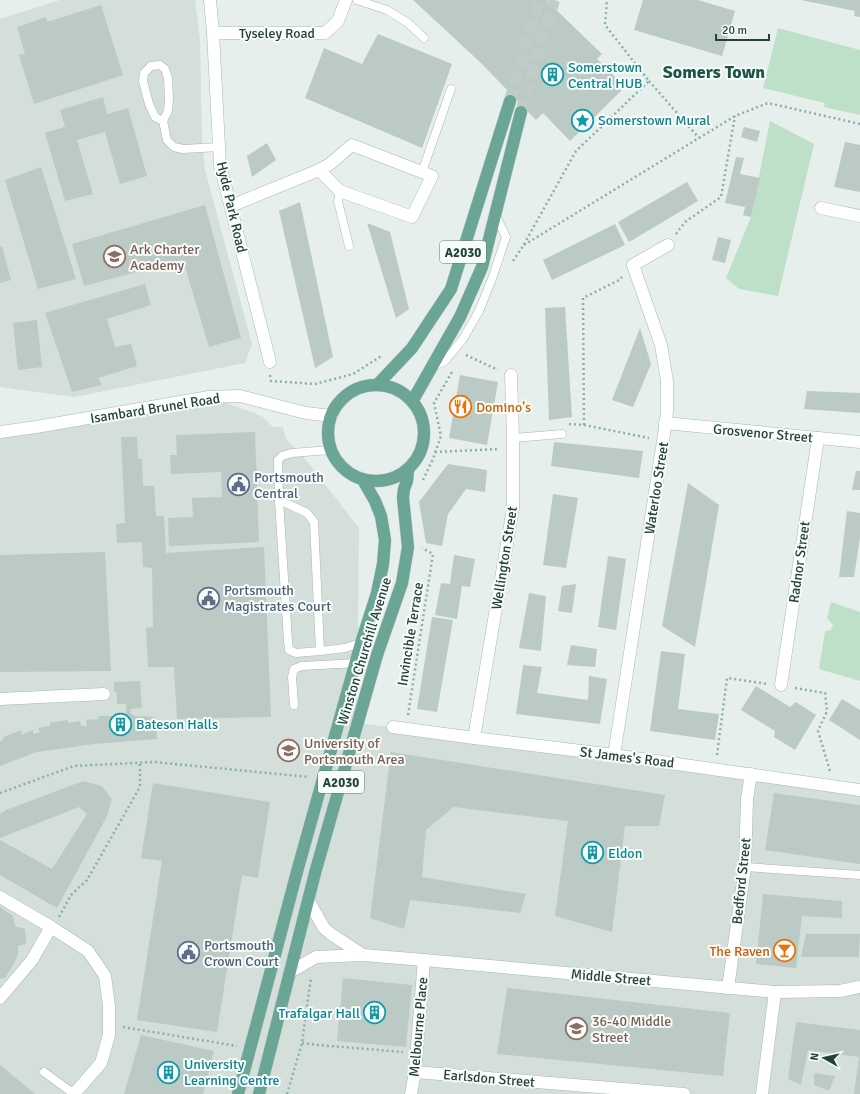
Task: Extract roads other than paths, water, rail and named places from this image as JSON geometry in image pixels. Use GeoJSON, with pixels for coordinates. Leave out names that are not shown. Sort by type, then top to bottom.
{"type":"FeatureCollection","features":[{"type":"Feature","properties":{"kind":"main road","name":"A2030"},"geometry":{"type":"LineString","coordinates":[[378,384],[412,348],[451,289],[510,101]]}},
{"type":"Feature","properties":{"kind":"main road","name":"A2030"},"geometry":{"type":"LineString","coordinates":[[412,400],[460,317],[482,267],[521,112]]}},
{"type":"Feature","properties":{"kind":"main road"},"geometry":{"type":"LineString","coordinates":[[378,384],[388,385],[400,390],[412,400],[422,416],[425,428],[424,440],[420,455],[408,470],[397,477],[375,482],[363,480],[352,475],[341,467],[330,450],[327,432],[335,405],[349,392],[363,385],[378,384]]}},
{"type":"Feature","properties":{"kind":"main road","name":"Winston Churchill Avenue"},"geometry":{"type":"LineString","coordinates":[[259,1094],[315,873],[377,655],[402,583],[408,547],[403,498],[408,470]]}},
{"type":"Feature","properties":{"kind":"main road","name":"Winston Churchill Avenue"},"geometry":{"type":"LineString","coordinates":[[238,1094],[300,860],[361,643],[377,592],[383,564],[385,540],[381,516],[375,501],[363,480]]}},
{"type":"Feature","properties":{"kind":"street","name":"Hyde Park Road"},"geometry":{"type":"LineString","coordinates":[[210,0],[220,165],[270,362]]}},
{"type":"Feature","properties":{"kind":"street","name":"Tyseley Road"},"geometry":{"type":"LineString","coordinates":[[213,33],[325,33],[338,21],[346,0]]}},
{"type":"Feature","properties":{"kind":"street"},"geometry":{"type":"LineString","coordinates":[[231,206],[319,170],[330,164],[352,145],[432,176],[412,218],[340,191],[319,170]]}},
{"type":"Feature","properties":{"kind":"street"},"geometry":{"type":"LineString","coordinates":[[821,208],[860,216]]}},
{"type":"Feature","properties":{"kind":"street","name":"Waterloo Street"},"geometry":{"type":"LineString","coordinates":[[614,755],[666,423],[667,381],[661,345],[633,265],[668,245]]}},
{"type":"Feature","properties":{"kind":"street","name":"Wellington Street"},"geometry":{"type":"LineString","coordinates":[[474,738],[513,508],[511,376]]}},
{"type":"Feature","properties":{"kind":"street","name":"Isambard Brunel Road"},"geometry":{"type":"LineString","coordinates":[[0,432],[209,397],[240,396],[306,414],[332,416]]}},
{"type":"Feature","properties":{"kind":"street","name":"Grosvenor Street"},"geometry":{"type":"LineString","coordinates":[[666,423],[860,442]]}},
{"type":"Feature","properties":{"kind":"street","name":"Radnor Street"},"geometry":{"type":"LineString","coordinates":[[781,685],[818,438]]}},
{"type":"Feature","properties":{"kind":"street"},"geometry":{"type":"LineString","coordinates":[[0,699],[104,694]]}},
{"type":"Feature","properties":{"kind":"street","name":"St James's Road"},"geometry":{"type":"LineString","coordinates":[[393,727],[614,755],[860,790]]}},
{"type":"Feature","properties":{"kind":"street","name":"Bedford Street"},"geometry":{"type":"LineString","coordinates":[[728,988],[744,867],[747,799],[751,774]]}},
{"type":"Feature","properties":{"kind":"street"},"geometry":{"type":"LineString","coordinates":[[0,897],[88,951],[105,976],[109,1006],[110,1035],[101,1063],[74,1094]]}},
{"type":"Feature","properties":{"kind":"street","name":"Middle Street"},"geometry":{"type":"LineString","coordinates":[[308,900],[324,928],[362,955]]}},
{"type":"Feature","properties":{"kind":"street"},"geometry":{"type":"LineString","coordinates":[[0,998],[32,960],[52,928]]}},
{"type":"Feature","properties":{"kind":"street","name":"Middle Street"},"geometry":{"type":"LineString","coordinates":[[290,972],[316,957],[362,955],[775,992],[840,991],[860,987]]}},
{"type":"Feature","properties":{"kind":"street","name":"Melbourne Place"},"geometry":{"type":"LineString","coordinates":[[411,1094],[415,1072],[424,960]]}},
{"type":"Feature","properties":{"kind":"street"},"geometry":{"type":"LineString","coordinates":[[762,1094],[775,992]]}},
{"type":"Feature","properties":{"kind":"street","name":"Earlsdon Street"},"geometry":{"type":"LineString","coordinates":[[415,1072],[684,1094]]}},
{"type":"Feature","properties":{"kind":"lane"},"geometry":{"type":"LineString","coordinates":[[357,0],[387,10],[408,23],[424,38]]}},
{"type":"Feature","properties":{"kind":"lane"},"geometry":{"type":"LineString","coordinates":[[163,121],[155,117],[149,104],[143,81],[144,73],[151,66],[160,65],[165,69],[168,78],[168,111],[163,121],[167,140],[174,147],[183,149],[219,147]]}},
{"type":"Feature","properties":{"kind":"lane"},"geometry":{"type":"LineString","coordinates":[[422,172],[451,89]]}},
{"type":"Feature","properties":{"kind":"lane"},"geometry":{"type":"LineString","coordinates":[[340,191],[338,202],[349,246]]}},
{"type":"Feature","properties":{"kind":"lane"},"geometry":{"type":"LineString","coordinates":[[513,443],[562,434]]}},
{"type":"Feature","properties":{"kind":"lane"},"geometry":{"type":"LineString","coordinates":[[330,450],[292,453],[282,456],[278,460],[278,500],[288,641],[290,650],[296,653],[345,648],[361,643]]}},
{"type":"Feature","properties":{"kind":"lane"},"geometry":{"type":"LineString","coordinates":[[278,500],[307,513],[314,522],[320,651]]}},
{"type":"Feature","properties":{"kind":"lane"},"geometry":{"type":"LineString","coordinates":[[294,705],[292,677],[294,669],[302,666],[356,663]]}},
{"type":"Feature","properties":{"kind":"lane"},"geometry":{"type":"LineString","coordinates":[[744,867],[860,875]]}},
{"type":"Feature","properties":{"kind":"lane"},"geometry":{"type":"LineString","coordinates":[[44,1072],[74,1094]]}},
{"type":"Feature","properties":{"kind":"tunnel"},"geometry":{"type":"LineString","coordinates":[[510,101],[539,0]]}},
{"type":"Feature","properties":{"kind":"tunnel"},"geometry":{"type":"LineString","coordinates":[[521,112],[554,0]]}},
{"type":"Feature","properties":{"kind":"place","name":"Somerstown Central HUB"},"geometry":{"type":"Point","coordinates":[553,75]}},
{"type":"Feature","properties":{"kind":"place","name":"Somerstown Mural"},"geometry":{"type":"Point","coordinates":[582,120]}},
{"type":"Feature","properties":{"kind":"place","name":"Ark Charter Academy"},"geometry":{"type":"Point","coordinates":[114,257]}},
{"type":"Feature","properties":{"kind":"place","name":"Domino's"},"geometry":{"type":"Point","coordinates":[461,407]}},
{"type":"Feature","properties":{"kind":"place","name":"Portsmouth Central"},"geometry":{"type":"Point","coordinates":[239,485]}},
{"type":"Feature","properties":{"kind":"place","name":"Portsmouth Magistrates Court"},"geometry":{"type":"Point","coordinates":[209,598]}},
{"type":"Feature","properties":{"kind":"place","name":"Bateson Halls"},"geometry":{"type":"Point","coordinates":[121,724]}},
{"type":"Feature","properties":{"kind":"place","name":"University of Portsmouth Area"},"geometry":{"type":"Point","coordinates":[289,751]}},
{"type":"Feature","properties":{"kind":"place","name":"Eldon"},"geometry":{"type":"Point","coordinates":[593,853]}},
{"type":"Feature","properties":{"kind":"place","name":"The Raven"},"geometry":{"type":"Point","coordinates":[785,951]}},
{"type":"Feature","properties":{"kind":"place","name":"Portsmouth Crown Court"},"geometry":{"type":"Point","coordinates":[188,953]}},
{"type":"Feature","properties":{"kind":"place","name":"Trafalgar Hall"},"geometry":{"type":"Point","coordinates":[375,1013]}},
{"type":"Feature","properties":{"kind":"place","name":"36-40 Middle Street"},"geometry":{"type":"Point","coordinates":[576,1029]}},
{"type":"Feature","properties":{"kind":"place","name":"University Learning Centre"},"geometry":{"type":"Point","coordinates":[169,1072]}},
{"type":"Feature","properties":{"kind":"district","name":"Somers Town"},"geometry":{"type":"Point","coordinates":[714,72]}}]}
